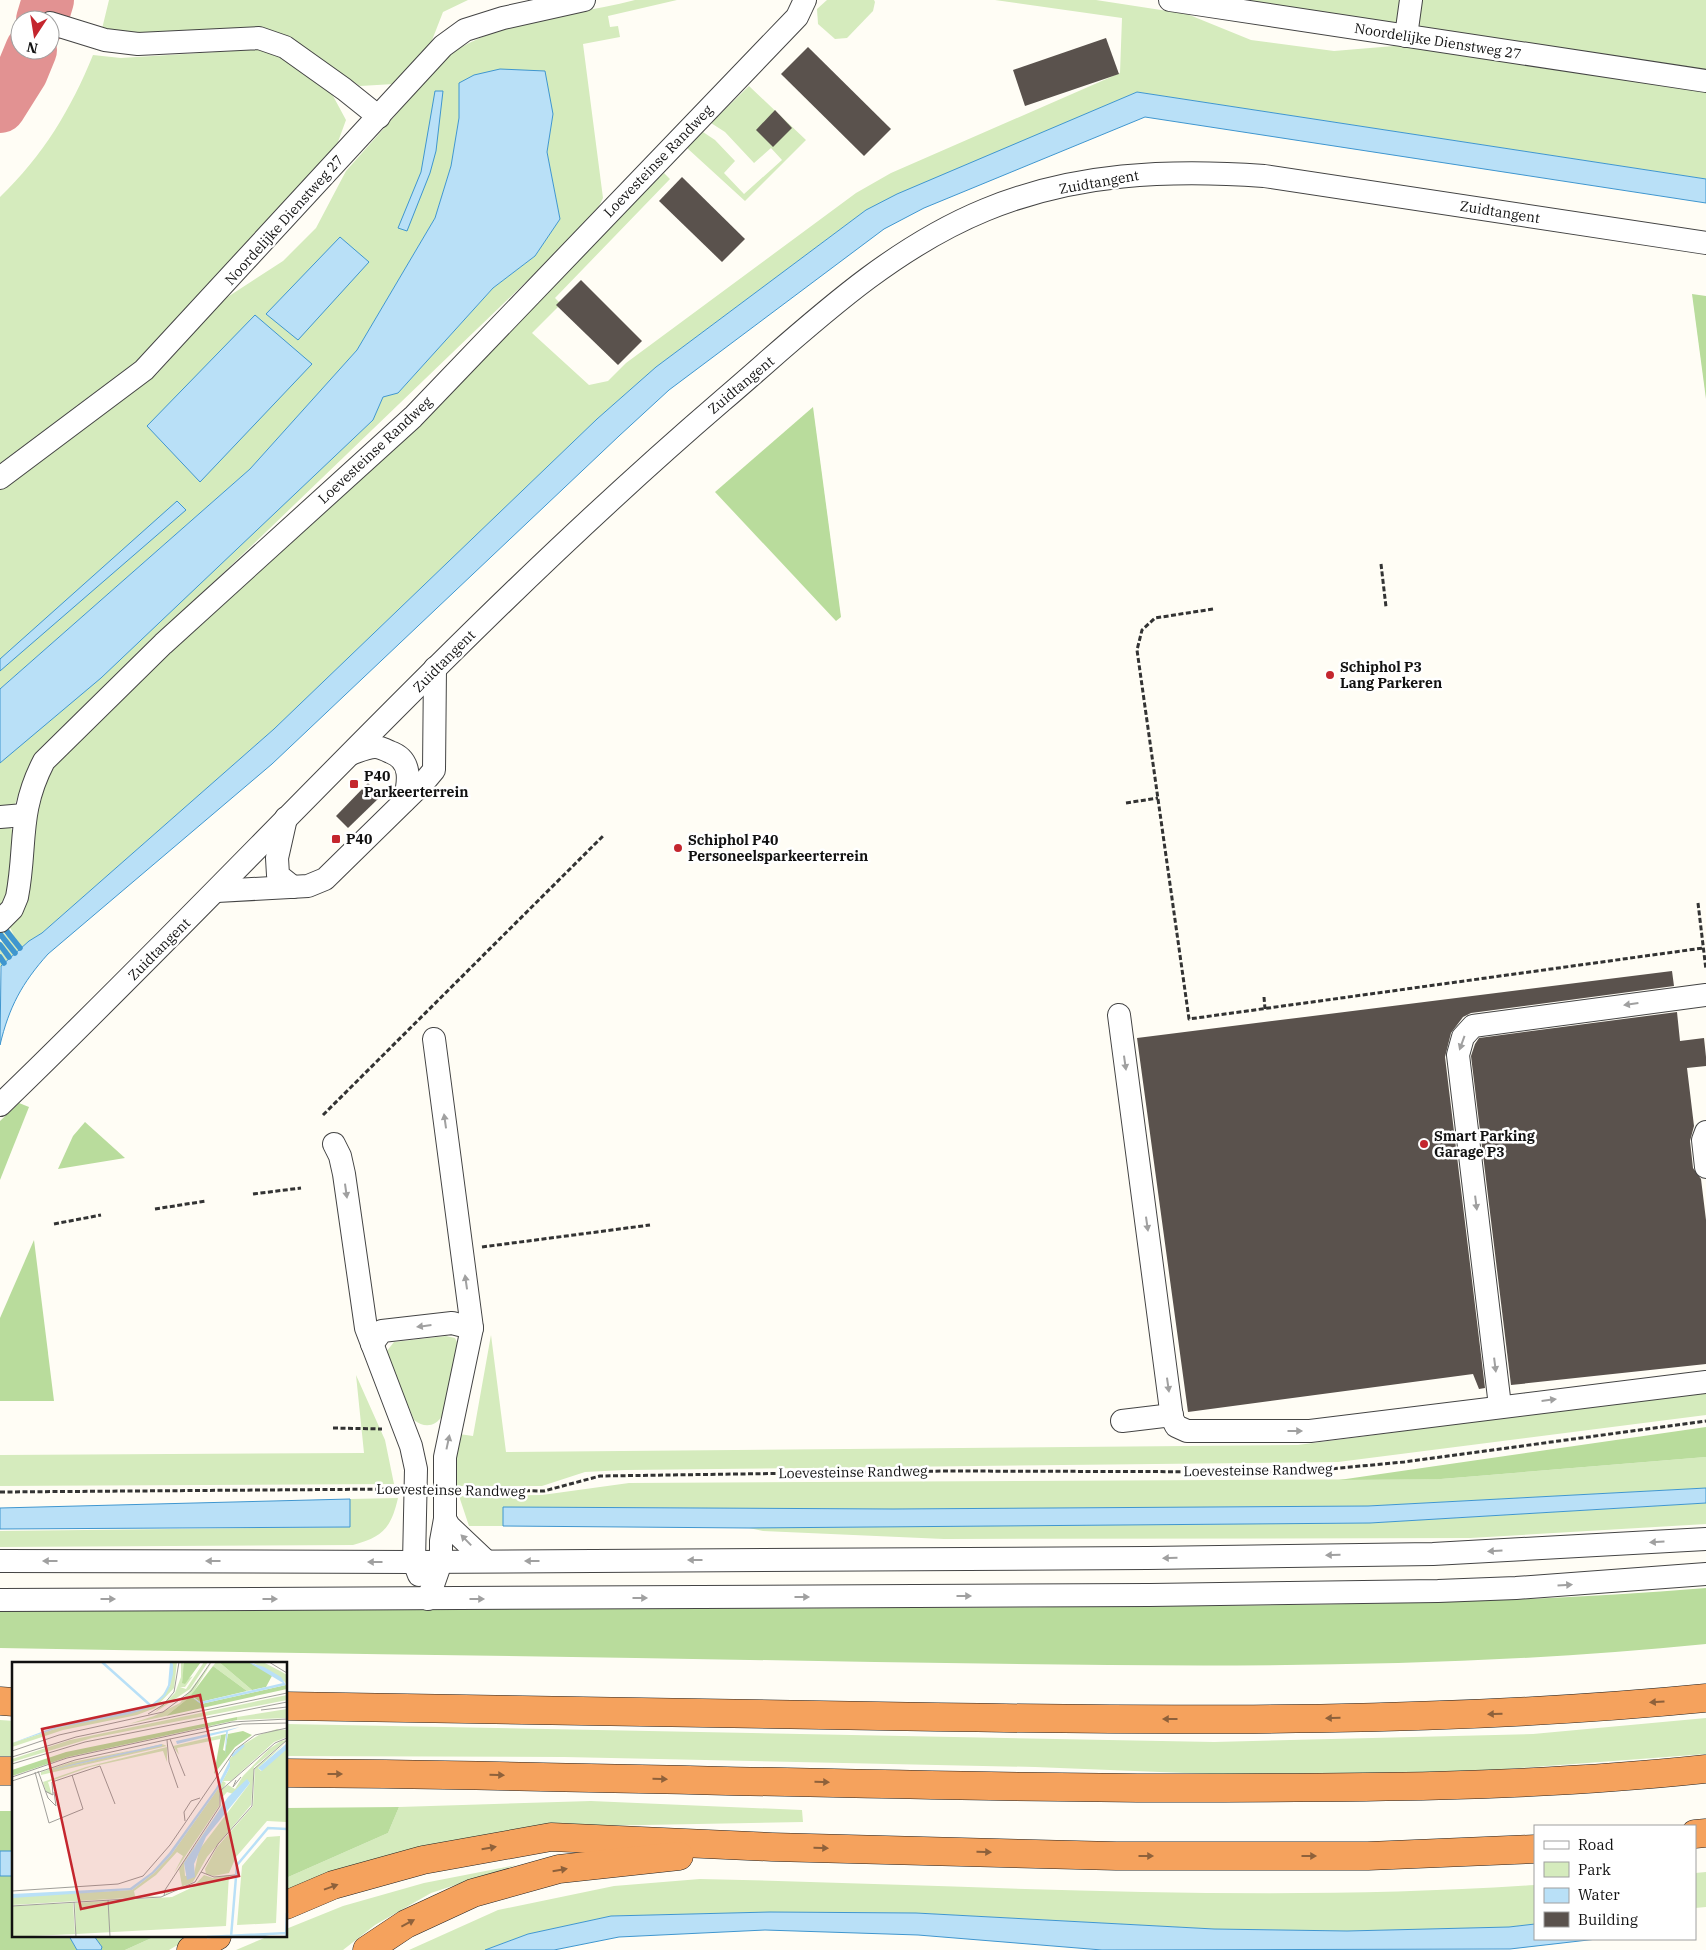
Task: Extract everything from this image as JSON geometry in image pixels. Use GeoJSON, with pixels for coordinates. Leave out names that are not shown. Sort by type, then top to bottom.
{"type":"FeatureCollection","features":[{"type":"Feature","properties":{"kind":"highway"},"geometry":{"type":"LineString","coordinates":[[288,1706],[1080,1719],[1289,1719],[1499,1714],[1706,1698]]}},
{"type":"Feature","properties":{"kind":"highway"},"geometry":{"type":"LineString","coordinates":[[288,1773],[470,1774],[1062,1788],[1376,1788],[1584,1779],[1706,1769]]}},
{"type":"Feature","properties":{"kind":"highway"},"geometry":{"type":"LineString","coordinates":[[288,1904],[333,1885],[423,1860],[551,1837],[772,1847],[1116,1856],[1368,1856],[1534,1849]]}},
{"type":"Feature","properties":{"kind":"highway"},"geometry":{"type":"LineString","coordinates":[[367,1950],[406,1924],[473,1893],[559,1869],[772,1847]]}},
{"type":"Feature","properties":{"kind":"highway"},"geometry":{"type":"LineString","coordinates":[[191,1950],[213,1938]]}},
{"type":"Feature","properties":{"kind":"street","name":"Noordelijke Dienstweg 27"},"geometry":{"type":"LineString","coordinates":[[0,478],[144,370],[379,117],[442,46],[465,30],[503,18],[584,0]]}},
{"type":"Feature","properties":{"kind":"street","name":"Loevesteinse Randweg"},"geometry":{"type":"LineString","coordinates":[[1,919],[12,909],[17,897],[24,816],[33,782],[44,761],[164,644],[413,416],[797,17],[805,0]]}},
{"type":"Feature","properties":{"kind":"street","name":"Noordelijke Dienstweg 27"},"geometry":{"type":"LineString","coordinates":[[1170,0],[1706,82]]}},
{"type":"Feature","properties":{"kind":"street"},"geometry":{"type":"LineString","coordinates":[[1406,36],[1411,0]]}},
{"type":"Feature","properties":{"kind":"street"},"geometry":{"type":"LineString","coordinates":[[60,27],[105,40],[138,44],[259,38],[286,47],[379,117]]}},
{"type":"Feature","properties":{"kind":"street","name":"Zuidtangent"},"geometry":{"type":"LineString","coordinates":[[0,1105],[217,891],[435,668],[644,468],[867,278],[932,236],[986,210],[1074,183],[1118,175],[1212,172],[1264,176],[1706,243]]}},
{"type":"Feature","properties":{"kind":"street"},"geometry":{"type":"LineString","coordinates":[[217,891],[308,886],[326,879],[404,802],[434,770],[435,668]]}},
{"type":"Feature","properties":{"kind":"street"},"geometry":{"type":"LineString","coordinates":[[353,753],[376,747],[397,754],[403,760],[408,771],[409,785],[404,802]]}},
{"type":"Feature","properties":{"kind":"street"},"geometry":{"type":"LineString","coordinates":[[0,817],[24,816]]}},
{"type":"Feature","properties":{"kind":"street"},"geometry":{"type":"LineString","coordinates":[[287,818],[277,867],[278,875],[292,887]]}},
{"type":"Feature","properties":{"kind":"street"},"geometry":{"type":"LineString","coordinates":[[1500,1406],[1458,1055],[1463,1037],[1474,1026],[1706,995]]}},
{"type":"Feature","properties":{"kind":"street"},"geometry":{"type":"LineString","coordinates":[[1119,1015],[1172,1415],[1176,1426],[1187,1431],[1310,1431],[1706,1382]]}},
{"type":"Feature","properties":{"kind":"street"},"geometry":{"type":"LineString","coordinates":[[428,1599],[442,1562],[441,1541],[445,1520],[445,1457],[472,1328],[434,1039]]}},
{"type":"Feature","properties":{"kind":"street"},"geometry":{"type":"LineString","coordinates":[[1706,1132],[1703,1140],[1706,1167]]}},
{"type":"Feature","properties":{"kind":"street"},"geometry":{"type":"LineString","coordinates":[[334,1144],[344,1174],[366,1328],[411,1446],[416,1469],[414,1562],[428,1599]]}},
{"type":"Feature","properties":{"kind":"street"},"geometry":{"type":"LineString","coordinates":[[372,1344],[382,1331],[452,1323],[472,1328]]}},
{"type":"Feature","properties":{"kind":"street"},"geometry":{"type":"LineString","coordinates":[[1122,1421],[1172,1415]]}},
{"type":"Feature","properties":{"kind":"street"},"geometry":{"type":"LineString","coordinates":[[445,1520],[486,1561]]}},
{"type":"Feature","properties":{"kind":"street"},"geometry":{"type":"LineString","coordinates":[[0,1561],[442,1562],[1148,1558],[1434,1554],[1706,1539]]}},
{"type":"Feature","properties":{"kind":"street"},"geometry":{"type":"LineString","coordinates":[[0,1600],[1150,1595],[1428,1591],[1516,1588],[1706,1574]]}},
{"type":"Feature","properties":{"kind":"path"},"geometry":{"type":"LineString","coordinates":[[1381,564],[1386,607]]}},
{"type":"Feature","properties":{"kind":"path"},"geometry":{"type":"LineString","coordinates":[[1213,609],[1155,618],[1142,630],[1136,650],[1189,1018],[1703,948]]}},
{"type":"Feature","properties":{"kind":"path"},"geometry":{"type":"LineString","coordinates":[[1126,803],[1158,798]]}},
{"type":"Feature","properties":{"kind":"path"},"geometry":{"type":"LineString","coordinates":[[323,1115],[603,836]]}},
{"type":"Feature","properties":{"kind":"path"},"geometry":{"type":"LineString","coordinates":[[1698,903],[1706,970]]}},
{"type":"Feature","properties":{"kind":"path"},"geometry":{"type":"LineString","coordinates":[[1264,997],[1265,1009]]}},
{"type":"Feature","properties":{"kind":"path"},"geometry":{"type":"LineString","coordinates":[[253,1194],[301,1188]]}},
{"type":"Feature","properties":{"kind":"path"},"geometry":{"type":"LineString","coordinates":[[155,1209],[206,1201]]}},
{"type":"Feature","properties":{"kind":"path"},"geometry":{"type":"LineString","coordinates":[[54,1224],[101,1215]]}},
{"type":"Feature","properties":{"kind":"path"},"geometry":{"type":"LineString","coordinates":[[462,1250],[650,1225]]}},
{"type":"Feature","properties":{"kind":"path","name":"Loevesteinse Randweg"},"geometry":{"type":"LineString","coordinates":[[444,1490],[537,1491],[557,1489],[582,1479],[600,1476],[945,1471],[1297,1472],[1404,1462],[1706,1421]]}},
{"type":"Feature","properties":{"kind":"path"},"geometry":{"type":"LineString","coordinates":[[333,1428],[386,1429],[388,1432]]}},
{"type":"Feature","properties":{"kind":"path","name":"Loevesteinse Randweg"},"geometry":{"type":"LineString","coordinates":[[0,1492],[399,1489],[397,1480]]}},
{"type":"Feature","properties":{"kind":"green space"},"geometry":{"type":"Polygon","coordinates":[[[109,0],[468,0],[443,12],[429,48],[394,84],[360,86],[283,37],[101,33],[109,0]]]}},
{"type":"Feature","properties":{"kind":"green space"},"geometry":{"type":"Polygon","coordinates":[[[635,0],[677,0],[608,16],[610,27],[618,26],[620,37],[583,44],[603,198],[597,210],[579,231],[61,729],[29,767],[15,804],[0,811],[0,763],[373,420],[383,397],[398,393],[493,288],[535,256],[560,219],[547,152],[553,114],[459,83],[459,118],[451,166],[435,218],[357,350],[250,469],[0,689],[0,490],[157,374],[223,300],[283,261],[316,228],[346,171],[448,56],[468,44],[513,26],[635,0]]]}},
{"type":"Feature","properties":{"kind":"green space"},"geometry":{"type":"Polygon","coordinates":[[[827,0],[874,0],[875,2],[873,11],[847,38],[835,39],[818,24],[817,9],[827,0]]]}},
{"type":"Feature","properties":{"kind":"green space"},"geometry":{"type":"Polygon","coordinates":[[[995,0],[1096,0],[1187,14],[1251,40],[1334,51],[1406,45],[1706,90],[1706,179],[1137,92],[866,210],[656,367],[597,419],[274,729],[42,933],[29,941],[0,967],[0,941],[3,943],[0,938],[0,929],[9,938],[0,927],[0,917],[14,935],[9,926],[36,805],[54,765],[664,173],[670,179],[555,298],[561,304],[532,333],[589,385],[608,381],[626,363],[856,193],[891,173],[1120,73],[1122,18],[995,0]]]}},
{"type":"Feature","properties":{"kind":"green space"},"geometry":{"type":"Polygon","coordinates":[[[1242,0],[1706,0],[1706,72],[1242,0]]]}},
{"type":"Feature","properties":{"kind":"green space"},"geometry":{"type":"Polygon","coordinates":[[[262,49],[277,52],[332,94],[346,120],[335,150],[158,346],[0,467],[0,197],[43,148],[65,113],[93,55],[121,58],[262,49]]]}},
{"type":"Feature","properties":{"kind":"green space"},"geometry":{"type":"Polygon","coordinates":[[[749,86],[806,140],[745,201],[687,148],[703,132],[715,140],[735,161],[724,173],[744,194],[782,160],[771,148],[754,163],[725,132],[711,123],[749,86]]]}},
{"type":"Feature","properties":{"kind":"green space"},"geometry":{"type":"Polygon","coordinates":[[[1692,294],[1706,296],[1706,399],[1692,294]]]}},
{"type":"Feature","properties":{"kind":"green space"},"geometry":{"type":"Polygon","coordinates":[[[813,407],[841,617],[836,621],[715,492],[813,407]]]}},
{"type":"Feature","properties":{"kind":"green space"},"geometry":{"type":"Polygon","coordinates":[[[0,822],[9,825],[12,830],[13,843],[9,889],[0,907],[0,822]]]}},
{"type":"Feature","properties":{"kind":"green space"},"geometry":{"type":"Polygon","coordinates":[[[19,1103],[29,1107],[0,1180],[0,1121],[19,1103]]]}},
{"type":"Feature","properties":{"kind":"green space"},"geometry":{"type":"Polygon","coordinates":[[[85,1122],[125,1158],[58,1169],[73,1136],[85,1122]]]}},
{"type":"Feature","properties":{"kind":"green space"},"geometry":{"type":"Polygon","coordinates":[[[34,1240],[54,1401],[0,1401],[0,1318],[34,1240]]]}},
{"type":"Feature","properties":{"kind":"green space"},"geometry":{"type":"Polygon","coordinates":[[[491,1335],[506,1452],[1298,1445],[1706,1391],[1706,1415],[1338,1462],[625,1470],[585,1472],[542,1486],[455,1486],[455,1460],[459,1434],[473,1436],[491,1335]]]}},
{"type":"Feature","properties":{"kind":"green space"},"geometry":{"type":"Polygon","coordinates":[[[446,1336],[455,1338],[458,1344],[442,1416],[433,1424],[425,1425],[414,1420],[386,1352],[394,1342],[446,1336]]]}},
{"type":"Feature","properties":{"kind":"green space"},"geometry":{"type":"Polygon","coordinates":[[[356,1375],[385,1440],[394,1484],[0,1486],[0,1455],[364,1453],[356,1375]]]}},
{"type":"Feature","properties":{"kind":"green space"},"geometry":{"type":"Polygon","coordinates":[[[1706,1427],[1706,1457],[1441,1479],[1339,1480],[1706,1427]]]}},
{"type":"Feature","properties":{"kind":"green space"},"geometry":{"type":"Polygon","coordinates":[[[1706,1457],[1706,1488],[1368,1506],[893,1509],[503,1507],[503,1526],[469,1526],[459,1496],[542,1495],[629,1483],[1441,1479],[1706,1457]]]}},
{"type":"Feature","properties":{"kind":"green space"},"geometry":{"type":"Polygon","coordinates":[[[398,1498],[389,1524],[384,1530],[379,1535],[353,1545],[0,1547],[0,1531],[350,1527],[350,1499],[398,1498]]]}},
{"type":"Feature","properties":{"kind":"green space"},"geometry":{"type":"Polygon","coordinates":[[[1706,1503],[1706,1524],[1470,1538],[944,1539],[763,1531],[749,1528],[1370,1523],[1706,1503]]]}},
{"type":"Feature","properties":{"kind":"green space"},"geometry":{"type":"Polygon","coordinates":[[[1706,1588],[1706,1644],[1602,1653],[1395,1663],[1083,1665],[0,1648],[0,1608],[791,1608],[1299,1605],[1544,1598],[1706,1588]]]}},
{"type":"Feature","properties":{"kind":"green space"},"geometry":{"type":"Polygon","coordinates":[[[1706,1718],[1706,1754],[1439,1774],[1313,1778],[1035,1767],[564,1757],[288,1756],[288,1724],[1214,1742],[1533,1734],[1706,1718]]]}},
{"type":"Feature","properties":{"kind":"green space"},"geometry":{"type":"Polygon","coordinates":[[[0,1720],[12,1721],[12,1756],[0,1756],[0,1720]]]}},
{"type":"Feature","properties":{"kind":"green space"},"geometry":{"type":"Polygon","coordinates":[[[591,1801],[802,1810],[803,1822],[590,1826],[288,1894],[288,1877],[388,1833],[399,1807],[591,1801]]]}},
{"type":"Feature","properties":{"kind":"green space"},"geometry":{"type":"Polygon","coordinates":[[[399,1807],[388,1833],[288,1877],[288,1808],[399,1807]]]}},
{"type":"Feature","properties":{"kind":"green space"},"geometry":{"type":"Polygon","coordinates":[[[0,1811],[12,1811],[12,1851],[0,1851],[0,1811]]]}},
{"type":"Feature","properties":{"kind":"green space"},"geometry":{"type":"Polygon","coordinates":[[[516,1865],[431,1893],[375,1925],[343,1950],[236,1950],[264,1938],[288,1938],[288,1928],[343,1906],[424,1883],[516,1865]]]}},
{"type":"Feature","properties":{"kind":"green space"},"geometry":{"type":"Polygon","coordinates":[[[1706,1872],[1706,1907],[1696,1908],[1696,1873],[1706,1872]]]}},
{"type":"Feature","properties":{"kind":"green space"},"geometry":{"type":"Polygon","coordinates":[[[0,1876],[12,1876],[12,1938],[70,1938],[77,1950],[0,1950],[0,1876]]]}},
{"type":"Feature","properties":{"kind":"green space"},"geometry":{"type":"Polygon","coordinates":[[[700,1879],[1118,1891],[1326,1893],[1534,1885],[1534,1924],[1509,1927],[1347,1931],[1214,1929],[916,1913],[770,1912],[611,1916],[528,1934],[485,1950],[409,1950],[498,1910],[614,1886],[700,1879]]]}},
{"type":"Feature","properties":{"kind":"green space"},"geometry":{"type":"Polygon","coordinates":[[[95,1938],[152,1938],[125,1950],[101,1950],[102,1947],[95,1938]]]}},
{"type":"Feature","properties":{"kind":"green space"},"geometry":{"type":"Polygon","coordinates":[[[152,1938],[190,1938],[169,1950],[125,1950],[152,1938]]]}},
{"type":"Feature","properties":{"kind":"water"},"geometry":{"type":"Polygon","coordinates":[[[500,69],[545,71],[553,114],[547,152],[560,219],[535,256],[493,288],[398,393],[383,397],[373,420],[101,678],[0,763],[0,689],[250,469],[357,350],[435,218],[451,166],[459,118],[459,83],[474,75],[500,69]]]}},
{"type":"Feature","properties":{"kind":"water"},"geometry":{"type":"Polygon","coordinates":[[[435,91],[443,91],[436,151],[430,173],[407,231],[398,228],[421,172],[435,91]]]}},
{"type":"Feature","properties":{"kind":"water"},"geometry":{"type":"Polygon","coordinates":[[[1137,92],[1706,179],[1706,203],[1145,117],[924,208],[884,229],[669,390],[272,764],[48,954],[31,975],[12,1007],[0,1045],[1,966],[29,941],[42,933],[274,729],[597,419],[656,367],[866,210],[897,194],[1137,92]]]}},
{"type":"Feature","properties":{"kind":"water"},"geometry":{"type":"Polygon","coordinates":[[[340,237],[369,262],[298,340],[266,314],[340,237]]]}},
{"type":"Feature","properties":{"kind":"water"},"geometry":{"type":"Polygon","coordinates":[[[255,315],[312,364],[200,482],[147,426],[255,315]]]}},
{"type":"Feature","properties":{"kind":"water"},"geometry":{"type":"Polygon","coordinates":[[[177,501],[186,510],[0,671],[0,659],[177,501]]]}},
{"type":"Feature","properties":{"kind":"water"},"geometry":{"type":"Polygon","coordinates":[[[1706,1488],[1706,1503],[1370,1523],[749,1528],[503,1526],[503,1507],[893,1509],[1368,1506],[1706,1488]]]}},
{"type":"Feature","properties":{"kind":"water"},"geometry":{"type":"Polygon","coordinates":[[[350,1499],[350,1527],[0,1529],[0,1508],[350,1499]]]}},
{"type":"Feature","properties":{"kind":"water"},"geometry":{"type":"Polygon","coordinates":[[[0,1851],[12,1851],[12,1876],[0,1876],[0,1851]]]}},
{"type":"Feature","properties":{"kind":"water"},"geometry":{"type":"Polygon","coordinates":[[[770,1912],[916,1913],[1214,1929],[1347,1931],[1509,1927],[1534,1924],[1534,1940],[1588,1940],[1510,1949],[1102,1950],[918,1935],[765,1930],[619,1937],[554,1950],[485,1950],[528,1934],[611,1916],[770,1912]]]}},
{"type":"Feature","properties":{"kind":"water"},"geometry":{"type":"Polygon","coordinates":[[[70,1938],[95,1938],[102,1947],[101,1950],[77,1950],[70,1938]]]}},
{"type":"Feature","properties":{"kind":"building"},"geometry":{"type":"Polygon","coordinates":[[[1106,38],[1119,74],[1025,106],[1013,70],[1106,38]]]}},
{"type":"Feature","properties":{"kind":"building"},"geometry":{"type":"Polygon","coordinates":[[[808,47],[891,129],[864,156],[781,74],[808,47]]]}},
{"type":"Feature","properties":{"kind":"building"},"geometry":{"type":"Polygon","coordinates":[[[775,110],[792,128],[773,147],[756,130],[775,110]]]}},
{"type":"Feature","properties":{"kind":"building"},"geometry":{"type":"Polygon","coordinates":[[[682,177],[745,239],[722,262],[659,201],[682,177]]]}},
{"type":"Feature","properties":{"kind":"building"},"geometry":{"type":"Polygon","coordinates":[[[581,280],[642,341],[618,365],[556,305],[581,280]]]}},
{"type":"Feature","properties":{"kind":"building"},"geometry":{"type":"Polygon","coordinates":[[[368,783],[381,796],[348,828],[336,816],[368,783]]]}},
{"type":"Feature","properties":{"kind":"building"},"geometry":{"type":"Polygon","coordinates":[[[1672,971],[1674,986],[1471,1013],[1463,1017],[1451,1033],[1445,1057],[1485,1388],[1479,1389],[1473,1374],[1188,1412],[1137,1038],[1672,971]]]}},
{"type":"Feature","properties":{"kind":"building"},"geometry":{"type":"Polygon","coordinates":[[[1677,1012],[1680,1041],[1704,1038],[1706,1057],[1706,1066],[1687,1068],[1694,1126],[1690,1141],[1693,1168],[1701,1179],[1706,1220],[1706,1364],[1511,1385],[1471,1056],[1475,1044],[1479,1038],[1677,1012]]]}},
{"type":"Feature","properties":{"kind":"waterway"},"geometry":{"type":"LineString","coordinates":[[1,924],[20,948]]}},
{"type":"Feature","properties":{"kind":"waterway"},"geometry":{"type":"LineString","coordinates":[[0,934],[15,953]]}},
{"type":"Feature","properties":{"kind":"waterway"},"geometry":{"type":"LineString","coordinates":[[0,945],[9,957]]}},
{"type":"Feature","properties":{"kind":"waterway"},"geometry":{"type":"LineString","coordinates":[[0,957],[4,963]]}},
{"type":"Feature","properties":{"kind":"taxiway"},"geometry":{"type":"LineString","coordinates":[[45,10],[48,0]]}},
{"type":"Feature","properties":{"kind":"taxiway"},"geometry":{"type":"LineString","coordinates":[[0,107],[22,72],[27,60]]}},
{"type":"Feature","properties":{"kind":"place","name":"Schiphol P3 Lang Parkeren"},"geometry":{"type":"Point","coordinates":[1330,675]}},
{"type":"Feature","properties":{"kind":"place","name":"P40 Parkeerterrein"},"geometry":{"type":"Point","coordinates":[354,784]}},
{"type":"Feature","properties":{"kind":"place","name":"P40"},"geometry":{"type":"Point","coordinates":[336,839]}},
{"type":"Feature","properties":{"kind":"place","name":"Schiphol P40 Personeelsparkeerterrein"},"geometry":{"type":"Point","coordinates":[678,848]}},
{"type":"Feature","properties":{"kind":"place","name":"Smart Parking Garage P3"},"geometry":{"type":"Point","coordinates":[1424,1144]}}]}
